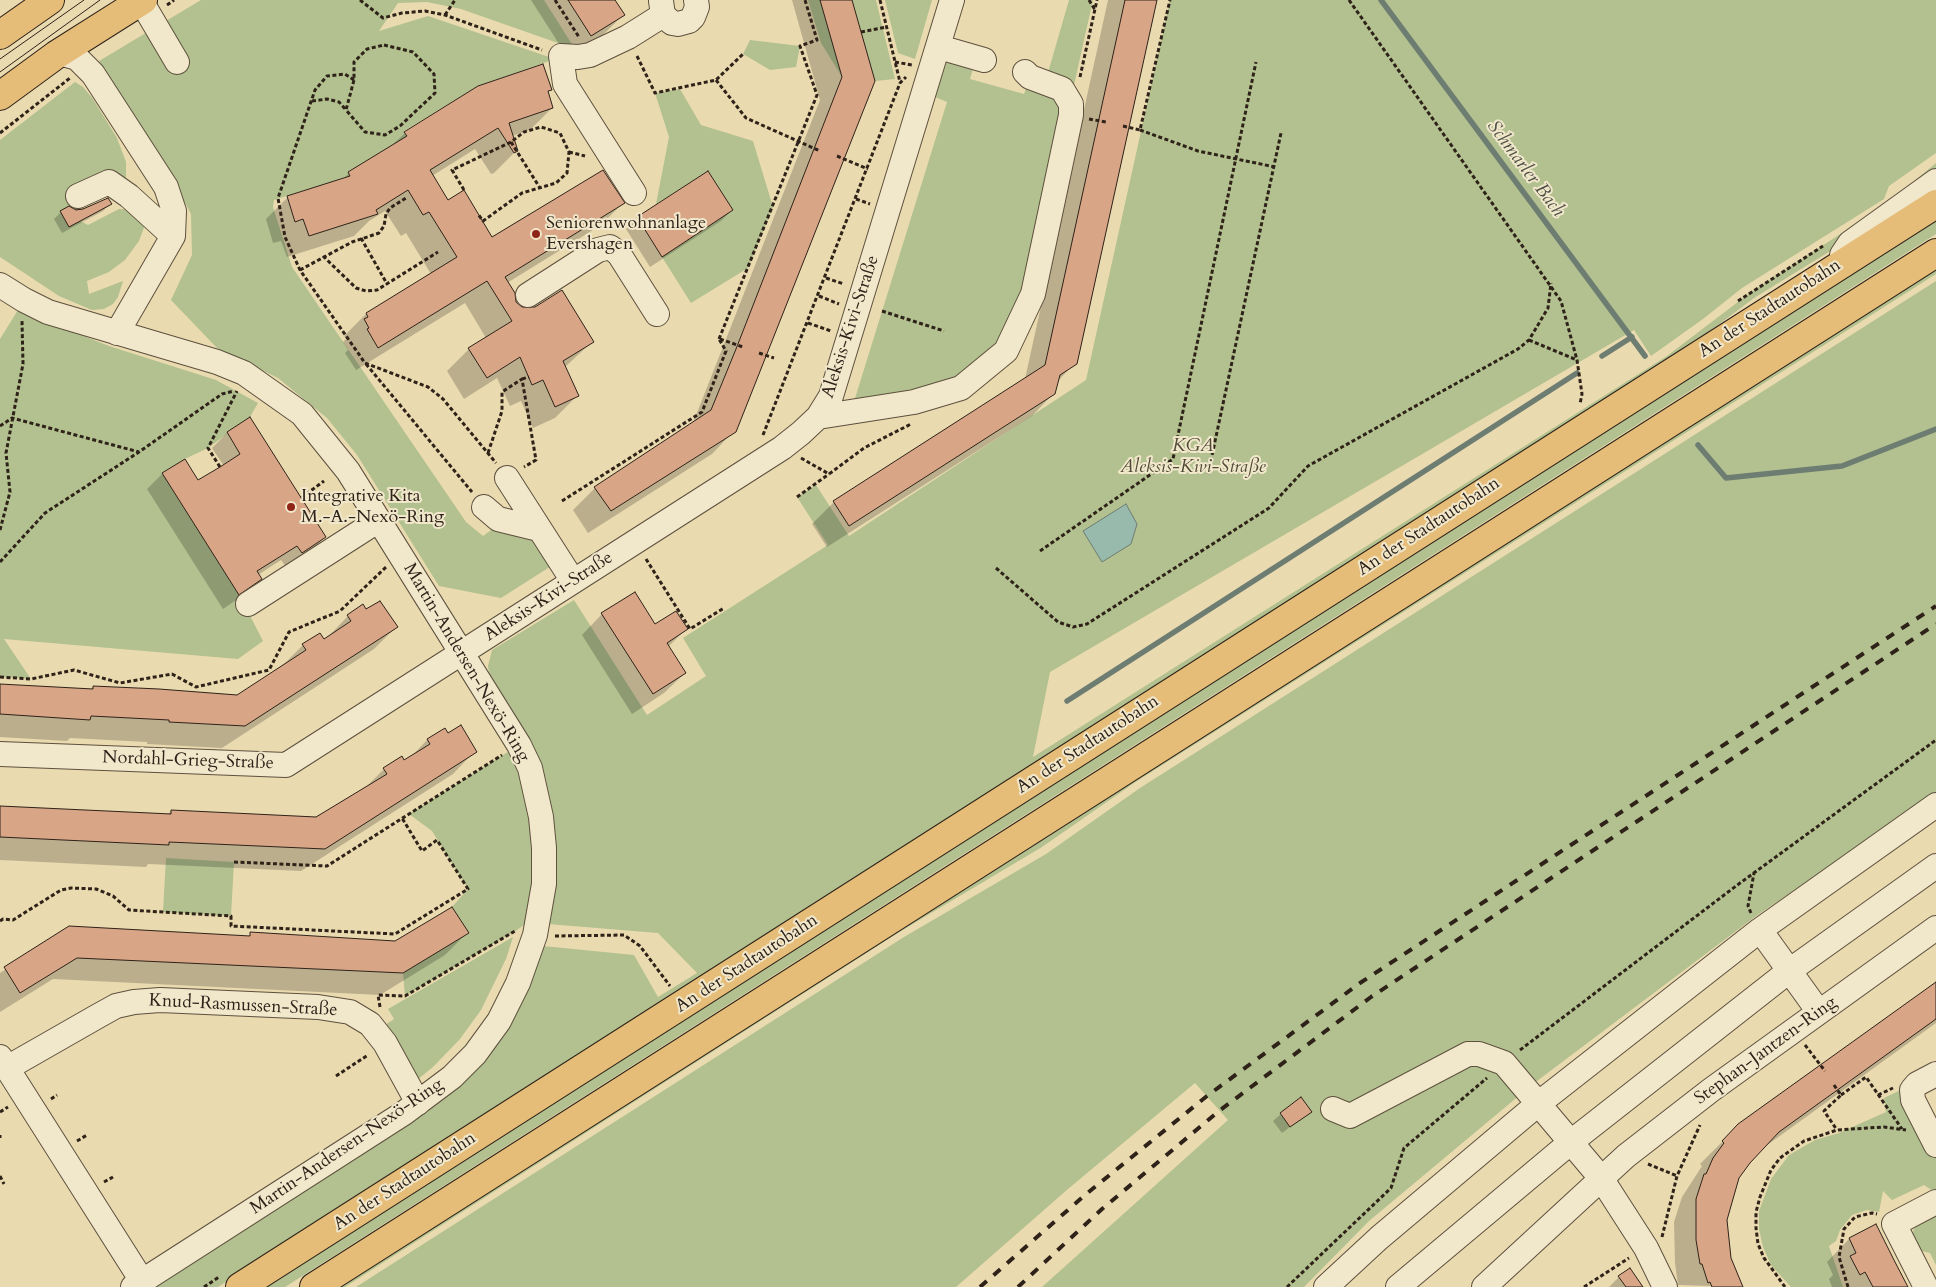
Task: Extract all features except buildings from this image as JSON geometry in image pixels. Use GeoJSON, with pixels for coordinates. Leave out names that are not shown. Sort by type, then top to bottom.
{"type":"FeatureCollection","features":[{"type":"Feature","properties":{"kind":"main road"},"geometry":{"type":"LineString","coordinates":[[0,35],[50,0]]}},
{"type":"Feature","properties":{"kind":"main road"},"geometry":{"type":"LineString","coordinates":[[0,96],[56,55],[142,1]]}},
{"type":"Feature","properties":{"kind":"main road","name":"An der Stadtautobahn"},"geometry":{"type":"LineString","coordinates":[[240,1287],[1936,204]]}},
{"type":"Feature","properties":{"kind":"main road"},"geometry":{"type":"LineString","coordinates":[[314,1287],[1936,253]]}},
{"type":"Feature","properties":{"kind":"street"},"geometry":{"type":"LineString","coordinates":[[634,193],[566,84],[562,56],[578,57],[590,55],[628,37],[662,8],[672,23],[678,24],[689,21],[696,12],[696,0]]}},
{"type":"Feature","properties":{"kind":"street","name":"Aleksis-Kivi-Straße"},"geometry":{"type":"LineString","coordinates":[[462,652],[782,448],[818,417],[831,396],[952,0]]}},
{"type":"Feature","properties":{"kind":"street"},"geometry":{"type":"LineString","coordinates":[[142,1],[177,62]]}},
{"type":"Feature","properties":{"kind":"street"},"geometry":{"type":"LineString","coordinates":[[939,47],[984,60]]}},
{"type":"Feature","properties":{"kind":"street"},"geometry":{"type":"LineString","coordinates":[[56,55],[69,54],[84,64],[166,187],[174,211],[172,236],[117,332]]}},
{"type":"Feature","properties":{"kind":"street"},"geometry":{"type":"LineString","coordinates":[[818,417],[914,402],[961,388],[1006,351],[1034,294],[1072,104],[1069,96],[1062,89],[1030,77],[1025,72]]}},
{"type":"Feature","properties":{"kind":"street"},"geometry":{"type":"LineString","coordinates":[[1834,268],[1850,243],[1936,181]]}},
{"type":"Feature","properties":{"kind":"street"},"geometry":{"type":"LineString","coordinates":[[78,196],[109,182],[129,196],[172,236]]}},
{"type":"Feature","properties":{"kind":"street"},"geometry":{"type":"LineString","coordinates":[[528,295],[598,250],[610,246],[619,254],[657,314]]}},
{"type":"Feature","properties":{"kind":"street","name":"Martin-Andersen-Nexö-Ring"},"geometry":{"type":"LineString","coordinates":[[0,285],[48,312],[217,362],[244,373],[302,414],[348,471],[462,652],[519,745],[536,792],[544,857],[544,884],[535,935],[518,983],[499,1021],[475,1054],[452,1077],[418,1103],[137,1284]]}},
{"type":"Feature","properties":{"kind":"street"},"geometry":{"type":"LineString","coordinates":[[507,478],[573,581]]}},
{"type":"Feature","properties":{"kind":"street"},"geometry":{"type":"LineString","coordinates":[[484,507],[498,519],[539,529]]}},
{"type":"Feature","properties":{"kind":"street"},"geometry":{"type":"LineString","coordinates":[[248,604],[379,520]]}},
{"type":"Feature","properties":{"kind":"street","name":"Nordahl-Grieg-Straße"},"geometry":{"type":"LineString","coordinates":[[0,754],[286,765],[462,652]]}},
{"type":"Feature","properties":{"kind":"street"},"geometry":{"type":"LineString","coordinates":[[1326,1287],[1379,1238],[1538,1104],[1760,930],[1936,805]]}},
{"type":"Feature","properties":{"kind":"street"},"geometry":{"type":"LineString","coordinates":[[1398,1287],[1570,1142],[1788,971],[1936,866]]}},
{"type":"Feature","properties":{"kind":"street","name":"Stephan-Jantzen-Ring"},"geometry":{"type":"LineString","coordinates":[[1484,1287],[1626,1156],[1819,1012],[1936,928]]}},
{"type":"Feature","properties":{"kind":"street"},"geometry":{"type":"LineString","coordinates":[[1760,930],[1819,1012]]}},
{"type":"Feature","properties":{"kind":"street","name":"Knud-Rasmussen-Straße"},"geometry":{"type":"LineString","coordinates":[[137,1284],[4,1062],[116,1006],[134,1002],[160,1000],[318,1007],[350,1012],[370,1024],[385,1043],[418,1103]]}},
{"type":"Feature","properties":{"kind":"street"},"geometry":{"type":"LineString","coordinates":[[1333,1109],[1350,1116],[1468,1054],[1479,1054],[1504,1063],[1601,1178],[1646,1248],[1666,1287]]}},
{"type":"Feature","properties":{"kind":"street"},"geometry":{"type":"LineString","coordinates":[[1933,1139],[1913,1100],[1912,1090],[1917,1084],[1936,1074]]}},
{"type":"Feature","properties":{"kind":"street"},"geometry":{"type":"LineString","coordinates":[[1926,1287],[1894,1224],[1936,1202]]}},
{"type":"Feature","properties":{"kind":"path"},"geometry":{"type":"LineString","coordinates":[[360,0],[384,18],[402,13],[425,11],[445,15],[562,56]]}},
{"type":"Feature","properties":{"kind":"path"},"geometry":{"type":"LineString","coordinates":[[445,15],[455,0]]}},
{"type":"Feature","properties":{"kind":"path"},"geometry":{"type":"LineString","coordinates":[[555,0],[590,55]]}},
{"type":"Feature","properties":{"kind":"path"},"geometry":{"type":"LineString","coordinates":[[719,338],[817,95],[800,46],[817,40],[804,0]]}},
{"type":"Feature","properties":{"kind":"path"},"geometry":{"type":"LineString","coordinates":[[880,0],[900,83]]}},
{"type":"Feature","properties":{"kind":"path"},"geometry":{"type":"LineString","coordinates":[[1089,0],[1095,10]]}},
{"type":"Feature","properties":{"kind":"path"},"geometry":{"type":"LineString","coordinates":[[1069,96],[1077,87],[1097,0]]}},
{"type":"Feature","properties":{"kind":"path"},"geometry":{"type":"LineString","coordinates":[[1140,130],[1170,0]]}},
{"type":"Feature","properties":{"kind":"path"},"geometry":{"type":"LineString","coordinates":[[1349,0],[1562,301],[1577,360],[1582,394],[1579,411]]}},
{"type":"Feature","properties":{"kind":"path"},"geometry":{"type":"LineString","coordinates":[[861,32],[887,27]]}},
{"type":"Feature","properties":{"kind":"path"},"geometry":{"type":"LineString","coordinates":[[628,37],[655,93],[716,80],[743,54]]}},
{"type":"Feature","properties":{"kind":"path"},"geometry":{"type":"LineString","coordinates":[[312,101],[327,99],[339,102],[346,110],[366,132],[385,135],[400,126],[435,93],[434,74],[413,52],[384,45],[367,49],[354,62],[354,80],[346,110]]}},
{"type":"Feature","properties":{"kind":"path"},"geometry":{"type":"LineString","coordinates":[[1040,551],[1173,459],[1256,62]]}},
{"type":"Feature","properties":{"kind":"path"},"geometry":{"type":"LineString","coordinates":[[0,133],[73,76],[84,64]]}},
{"type":"Feature","properties":{"kind":"path"},"geometry":{"type":"LineString","coordinates":[[791,364],[900,83],[916,66]]}},
{"type":"Feature","properties":{"kind":"path"},"geometry":{"type":"LineString","coordinates":[[354,80],[345,74],[327,76],[316,90],[278,198],[285,237],[300,270],[366,363],[484,507]]}},
{"type":"Feature","properties":{"kind":"path"},"geometry":{"type":"LineString","coordinates":[[716,80],[746,118],[820,151]]}},
{"type":"Feature","properties":{"kind":"path"},"geometry":{"type":"LineString","coordinates":[[1123,126],[1140,130],[1198,151],[1274,167]]}},
{"type":"Feature","properties":{"kind":"path"},"geometry":{"type":"LineString","coordinates":[[464,190],[452,170],[511,142],[524,132],[541,127],[560,134],[569,152],[567,173],[556,183],[522,193],[483,221],[478,214]]}},
{"type":"Feature","properties":{"kind":"path"},"geometry":{"type":"LineString","coordinates":[[1208,474],[1281,133]]}},
{"type":"Feature","properties":{"kind":"path"},"geometry":{"type":"LineString","coordinates":[[511,142],[540,188]]}},
{"type":"Feature","properties":{"kind":"path"},"geometry":{"type":"LineString","coordinates":[[837,156],[868,169]]}},
{"type":"Feature","properties":{"kind":"path"},"geometry":{"type":"LineString","coordinates":[[300,270],[323,256],[361,238],[379,234],[390,208],[406,198]]}},
{"type":"Feature","properties":{"kind":"path"},"geometry":{"type":"LineString","coordinates":[[361,238],[386,284]]}},
{"type":"Feature","properties":{"kind":"path"},"geometry":{"type":"LineString","coordinates":[[323,256],[356,288],[366,291],[376,290],[438,252]]}},
{"type":"Feature","properties":{"kind":"path"},"geometry":{"type":"LineString","coordinates":[[996,568],[1058,622],[1073,627],[1087,624],[1269,508],[1308,466],[1518,349],[1529,340],[1548,308],[1550,283]]}},
{"type":"Feature","properties":{"kind":"path"},"geometry":{"type":"LineString","coordinates":[[882,311],[944,330]]}},
{"type":"Feature","properties":{"kind":"path"},"geometry":{"type":"LineString","coordinates":[[0,530],[10,492],[6,453],[23,364],[22,313]]}},
{"type":"Feature","properties":{"kind":"path"},"geometry":{"type":"LineString","coordinates":[[719,338],[743,347]]}},
{"type":"Feature","properties":{"kind":"path"},"geometry":{"type":"LineString","coordinates":[[562,501],[702,412],[726,351],[719,338]]}},
{"type":"Feature","properties":{"kind":"path"},"geometry":{"type":"LineString","coordinates":[[1529,340],[1577,360]]}},
{"type":"Feature","properties":{"kind":"path"},"geometry":{"type":"LineString","coordinates":[[759,353],[774,358]]}},
{"type":"Feature","properties":{"kind":"path"},"geometry":{"type":"LineString","coordinates":[[366,363],[428,387],[443,399],[507,478],[536,460],[522,379]]}},
{"type":"Feature","properties":{"kind":"path"},"geometry":{"type":"LineString","coordinates":[[488,453],[502,411],[502,392],[522,379],[529,377]]}},
{"type":"Feature","properties":{"kind":"path"},"geometry":{"type":"LineString","coordinates":[[0,562],[45,513],[139,452],[222,394],[238,390],[208,448],[220,467]]}},
{"type":"Feature","properties":{"kind":"path"},"geometry":{"type":"LineString","coordinates":[[0,426],[12,418],[139,452]]}},
{"type":"Feature","properties":{"kind":"path"},"geometry":{"type":"LineString","coordinates":[[797,497],[864,448],[909,426],[914,420]]}},
{"type":"Feature","properties":{"kind":"path"},"geometry":{"type":"LineString","coordinates":[[800,458],[829,474]]}},
{"type":"Feature","properties":{"kind":"path"},"geometry":{"type":"LineString","coordinates":[[301,498],[324,481]]}},
{"type":"Feature","properties":{"kind":"path"},"geometry":{"type":"LineString","coordinates":[[645,558],[690,629],[724,608]]}},
{"type":"Feature","properties":{"kind":"path"},"geometry":{"type":"LineString","coordinates":[[0,677],[31,679],[74,670],[120,683],[172,674],[196,687],[269,670],[290,632],[340,611],[388,565]]}},
{"type":"Feature","properties":{"kind":"path"},"geometry":{"type":"LineString","coordinates":[[1287,1287],[1391,1188],[1404,1148],[1504,1063],[1754,873],[1936,740]]}},
{"type":"Feature","properties":{"kind":"path"},"geometry":{"type":"LineString","coordinates":[[234,862],[327,866],[502,755]]}},
{"type":"Feature","properties":{"kind":"path"},"geometry":{"type":"LineString","coordinates":[[0,920],[13,920],[61,890],[71,888],[96,889],[113,896],[129,910],[232,916],[231,926],[395,934],[468,889],[437,840],[422,850],[402,818]]}},
{"type":"Feature","properties":{"kind":"path"},"geometry":{"type":"LineString","coordinates":[[1754,873],[1748,906],[1760,930]]}},
{"type":"Feature","properties":{"kind":"path"},"geometry":{"type":"LineString","coordinates":[[370,1024],[381,1011],[378,995],[405,996],[517,930],[535,935],[624,935],[640,946],[664,975],[671,988]]}},
{"type":"Feature","properties":{"kind":"path"},"geometry":{"type":"LineString","coordinates":[[1794,1031],[1825,1070]]}},
{"type":"Feature","properties":{"kind":"path"},"geometry":{"type":"LineString","coordinates":[[336,1076],[385,1043]]}},
{"type":"Feature","properties":{"kind":"path"},"geometry":{"type":"LineString","coordinates":[[1837,1130],[1824,1111],[1841,1094],[1866,1078],[1903,1129]]}},
{"type":"Feature","properties":{"kind":"path"},"geometry":{"type":"LineString","coordinates":[[1834,1085],[1841,1094]]}},
{"type":"Feature","properties":{"kind":"path"},"geometry":{"type":"LineString","coordinates":[[1584,1287],[1663,1236],[1678,1176],[1701,1124]]}},
{"type":"Feature","properties":{"kind":"path"},"geometry":{"type":"LineString","coordinates":[[1786,1287],[1771,1270],[1758,1244],[1756,1212],[1771,1170],[1780,1158],[1804,1141],[1837,1130],[1884,1127],[1903,1129],[1933,1139]]}},
{"type":"Feature","properties":{"kind":"path"},"geometry":{"type":"LineString","coordinates":[[72,1144],[87,1136]]}},
{"type":"Feature","properties":{"kind":"path"},"geometry":{"type":"LineString","coordinates":[[1626,1156],[1678,1176]]}},
{"type":"Feature","properties":{"kind":"path"},"geometry":{"type":"LineString","coordinates":[[0,1176],[4,1184]]}},
{"type":"Feature","properties":{"kind":"path"},"geometry":{"type":"LineString","coordinates":[[99,1185],[113,1177]]}},
{"type":"Feature","properties":{"kind":"path"},"geometry":{"type":"LineString","coordinates":[[1848,1287],[1839,1257],[1844,1229],[1855,1216],[1872,1213],[1880,1215]]}},
{"type":"Feature","properties":{"kind":"green space"},"geometry":{"type":"Polygon","coordinates":[[[201,0],[544,0],[575,49],[461,9],[427,2],[398,3],[379,31],[428,16],[555,59],[478,86],[404,131],[408,138],[399,141],[348,172],[350,176],[274,200],[273,207],[292,267],[466,522],[483,536],[520,509],[556,563],[501,598],[439,586],[357,455],[327,418],[278,378],[217,348],[171,300],[192,255],[191,214],[167,169],[99,61],[201,0]]]}},
{"type":"Feature","properties":{"kind":"green space"},"geometry":{"type":"Polygon","coordinates":[[[808,0],[820,0],[842,77],[821,43],[808,0]]]}},
{"type":"Feature","properties":{"kind":"green space"},"geometry":{"type":"Polygon","coordinates":[[[852,0],[876,0],[895,79],[875,81],[852,0]]]}},
{"type":"Feature","properties":{"kind":"green space"},"geometry":{"type":"Polygon","coordinates":[[[885,0],[932,0],[915,59],[898,53],[885,0]]]}},
{"type":"Feature","properties":{"kind":"green space"},"geometry":{"type":"Polygon","coordinates":[[[1069,0],[1093,0],[1074,85],[1054,83],[1047,76],[1069,0]]]}},
{"type":"Feature","properties":{"kind":"green space","name":"KGA Aleksis-Kivi-Straße"},"geometry":{"type":"Polygon","coordinates":[[[1170,0],[1936,0],[1936,153],[1889,186],[1884,199],[1742,288],[1651,356],[1634,330],[1050,672],[1033,757],[1667,356],[1751,292],[1885,205],[1936,163],[1936,186],[1754,298],[1669,362],[218,1287],[148,1287],[421,1111],[543,946],[634,955],[658,997],[697,973],[658,933],[548,924],[551,852],[490,680],[488,666],[492,650],[574,600],[647,715],[706,676],[683,638],[828,545],[797,497],[816,485],[849,536],[1086,380],[1170,0]]]}},
{"type":"Feature","properties":{"kind":"green space"},"geometry":{"type":"Polygon","coordinates":[[[750,40],[800,46],[796,67],[770,70],[743,54],[750,40]]]}},
{"type":"Feature","properties":{"kind":"green space"},"geometry":{"type":"Polygon","coordinates":[[[948,58],[974,65],[970,79],[1024,94],[1030,77],[1069,96],[1033,294],[982,372],[852,408],[947,102],[935,97],[948,58]]]}},
{"type":"Feature","properties":{"kind":"green space"},"geometry":{"type":"Polygon","coordinates":[[[75,82],[83,87],[93,99],[117,138],[126,162],[126,182],[61,211],[88,225],[119,209],[136,210],[146,222],[139,241],[125,260],[109,272],[87,281],[89,294],[123,281],[118,297],[113,304],[104,309],[92,310],[59,296],[0,257],[0,140],[75,82]]]}},
{"type":"Feature","properties":{"kind":"green space"},"geometry":{"type":"Polygon","coordinates":[[[680,89],[701,125],[753,141],[773,207],[748,268],[691,303],[662,257],[733,210],[708,171],[656,204],[669,137],[655,93],[680,89]]]}},
{"type":"Feature","properties":{"kind":"green space"},"geometry":{"type":"Polygon","coordinates":[[[1936,220],[1936,234],[285,1287],[265,1287],[1936,220]]]}},
{"type":"Feature","properties":{"kind":"green space"},"geometry":{"type":"Polygon","coordinates":[[[1936,264],[1936,274],[1137,781],[1042,847],[901,931],[345,1287],[334,1287],[1936,264]]]}},
{"type":"Feature","properties":{"kind":"green space"},"geometry":{"type":"Polygon","coordinates":[[[1936,281],[1936,794],[1756,916],[1533,1084],[1369,1221],[1304,1287],[1042,1287],[1228,1120],[1195,1083],[1068,1189],[956,1287],[356,1287],[904,937],[1046,854],[1140,788],[1936,281]]]}},
{"type":"Feature","properties":{"kind":"green space"},"geometry":{"type":"Polygon","coordinates":[[[18,310],[109,346],[216,380],[258,403],[250,417],[208,448],[162,473],[240,596],[263,641],[238,659],[4,639],[31,679],[0,677],[0,339],[18,310]]]}},
{"type":"Feature","properties":{"kind":"green space"},"geometry":{"type":"Polygon","coordinates":[[[519,745],[530,768],[539,914],[517,930],[405,996],[403,973],[469,933],[452,907],[468,889],[432,831],[409,814],[519,745]]]}},
{"type":"Feature","properties":{"kind":"green space"},"geometry":{"type":"Polygon","coordinates":[[[166,858],[234,862],[231,916],[163,912],[166,858]]]}},
{"type":"Feature","properties":{"kind":"green space"},"geometry":{"type":"Polygon","coordinates":[[[513,937],[506,959],[481,1010],[460,1039],[433,1067],[412,1084],[382,1027],[394,1019],[388,1009],[513,937]]]}},
{"type":"Feature","properties":{"kind":"green space"},"geometry":{"type":"Polygon","coordinates":[[[1905,1088],[1936,1150],[1936,1193],[1924,1185],[1892,1200],[1883,1191],[1879,1212],[1867,1210],[1852,1215],[1840,1230],[1836,1241],[1829,1246],[1843,1287],[1791,1287],[1771,1265],[1763,1247],[1759,1229],[1759,1211],[1771,1179],[1789,1155],[1815,1140],[1839,1133],[1886,1112],[1884,1098],[1905,1088]]]}},
{"type":"Feature","properties":{"kind":"green space"},"geometry":{"type":"Polygon","coordinates":[[[1936,1208],[1936,1265],[1930,1253],[1917,1250],[1913,1242],[1913,1232],[1916,1223],[1936,1208]]]}},
{"type":"Feature","properties":{"kind":"shaded area"},"geometry":{"type":"Polygon","coordinates":[[[1126,504],[1137,524],[1131,544],[1102,562],[1083,531],[1126,504]]]}},
{"type":"Feature","properties":{"kind":"waterway","name":"Schmarler Bach"},"geometry":{"type":"LineString","coordinates":[[1381,0],[1645,356]]}},
{"type":"Feature","properties":{"kind":"waterway"},"geometry":{"type":"LineString","coordinates":[[1602,356],[1632,337]]}},
{"type":"Feature","properties":{"kind":"waterway"},"geometry":{"type":"LineString","coordinates":[[1067,701],[1577,373]]}},
{"type":"Feature","properties":{"kind":"waterway","name":"Schmarler Bach"},"geometry":{"type":"LineString","coordinates":[[1698,445],[1726,478],[1842,466],[1936,429]]}},
{"type":"Feature","properties":{"kind":"tram line"},"geometry":{"type":"LineString","coordinates":[[0,59],[84,0]]}},
{"type":"Feature","properties":{"kind":"tram line"},"geometry":{"type":"LineString","coordinates":[[0,72],[100,0]]}},
{"type":"Feature","properties":{"kind":"railway"},"geometry":{"type":"LineString","coordinates":[[980,1287],[1085,1195],[1207,1096],[1360,983],[1936,606]]}},
{"type":"Feature","properties":{"kind":"railway"},"geometry":{"type":"LineString","coordinates":[[1018,1287],[1102,1209],[1219,1111],[1371,997],[1936,624]]}},
{"type":"Feature","properties":{"kind":"place","name":"Seniorenwohnanlage Evershagen"},"geometry":{"type":"Point","coordinates":[536,234]}},
{"type":"Feature","properties":{"kind":"place","name":"Integrative Kita M.-A.-Nexö-Ring"},"geometry":{"type":"Point","coordinates":[291,507]}}]}
